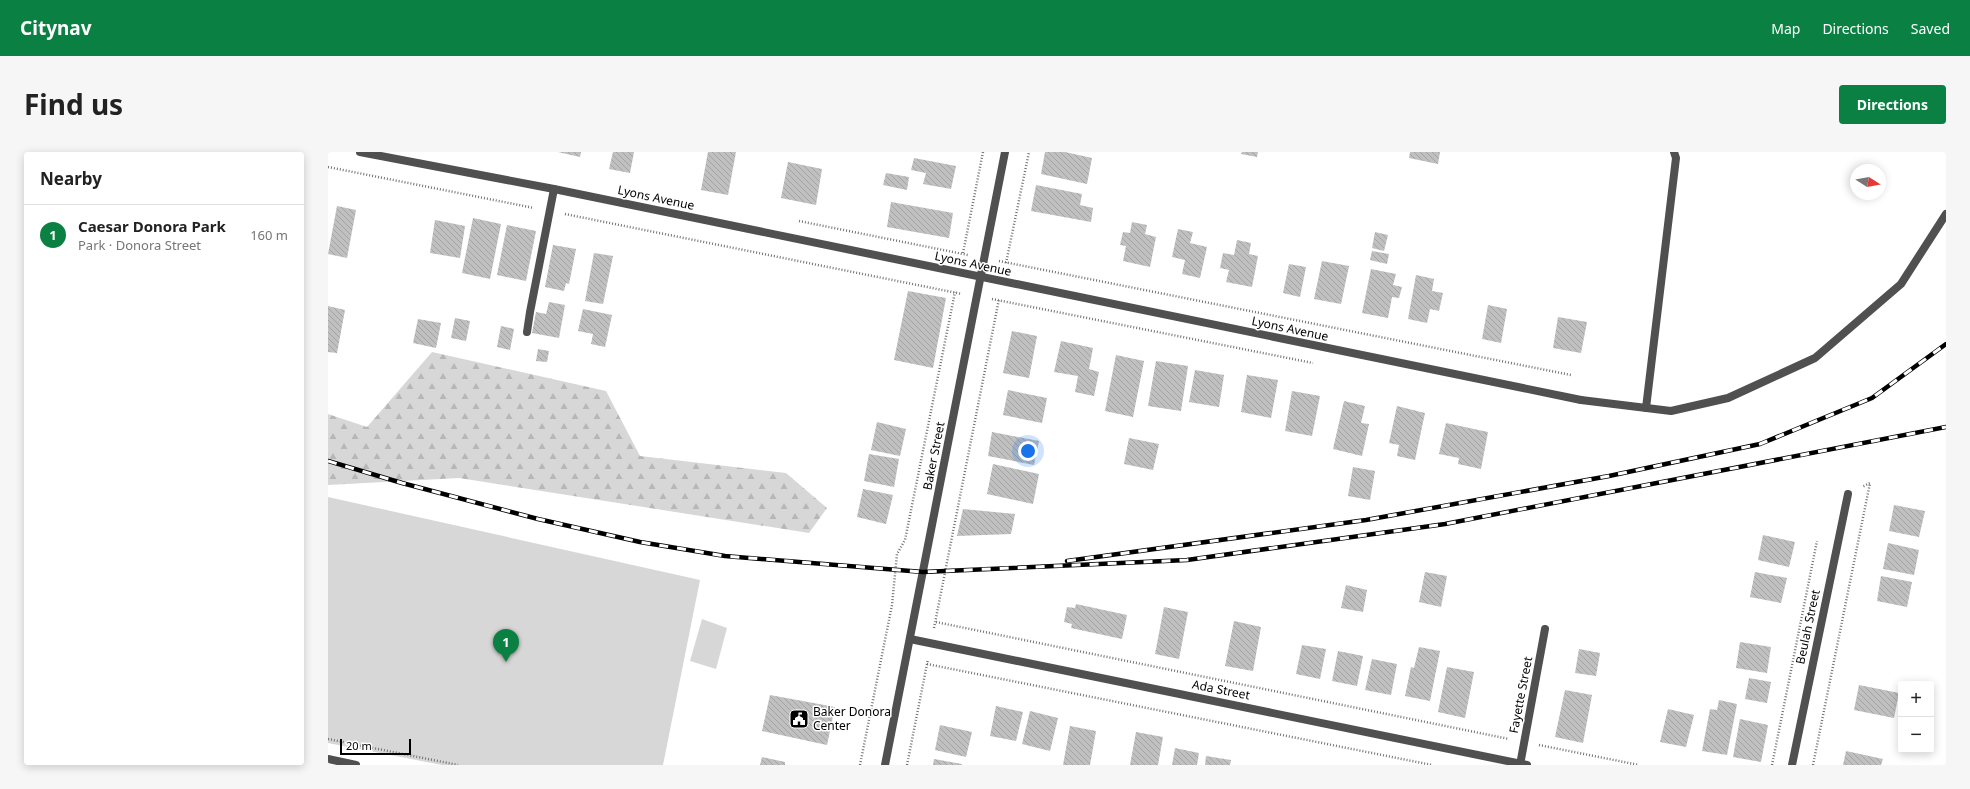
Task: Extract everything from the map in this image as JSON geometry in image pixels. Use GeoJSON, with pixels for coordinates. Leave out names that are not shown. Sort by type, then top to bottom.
{"type":"FeatureCollection","features":[{"type":"Feature","properties":{"kind":"street","name":"Lyons Avenue"},"geometry":{"type":"LineString","coordinates":[[360,152],[554,190],[1581,400],[1671,411],[1728,398],[1815,358],[1901,284],[1946,214]]}},
{"type":"Feature","properties":{"kind":"street","name":"Baker Street"},"geometry":{"type":"LineString","coordinates":[[885,765],[1006,152]]}},
{"type":"Feature","properties":{"kind":"street"},"geometry":{"type":"LineString","coordinates":[[1646,408],[1676,158],[1674,152]]}},
{"type":"Feature","properties":{"kind":"street"},"geometry":{"type":"LineString","coordinates":[[527,332],[554,190]]}},
{"type":"Feature","properties":{"kind":"street","name":"Beulah Street"},"geometry":{"type":"LineString","coordinates":[[1792,765],[1848,494]]}},
{"type":"Feature","properties":{"kind":"street","name":"Fayette Street"},"geometry":{"type":"LineString","coordinates":[[1522,765],[1524,742],[1546,629]]}},
{"type":"Feature","properties":{"kind":"street","name":"Ada Street"},"geometry":{"type":"LineString","coordinates":[[910,640],[1522,765]]}},
{"type":"Feature","properties":{"kind":"street"},"geometry":{"type":"LineString","coordinates":[[328,759],[356,765]]}},
{"type":"Feature","properties":{"kind":"path"},"geometry":{"type":"LineString","coordinates":[[860,765],[892,605],[897,554],[905,540],[983,152]]}},
{"type":"Feature","properties":{"kind":"path"},"geometry":{"type":"LineString","coordinates":[[907,765],[1029,152]]}},
{"type":"Feature","properties":{"kind":"path"},"geometry":{"type":"LineString","coordinates":[[328,167],[1320,365]]}},
{"type":"Feature","properties":{"kind":"path"},"geometry":{"type":"LineString","coordinates":[[799,221],[1572,375]]}},
{"type":"Feature","properties":{"kind":"path"},"geometry":{"type":"LineString","coordinates":[[1813,765],[1870,483],[1848,494]]}},
{"type":"Feature","properties":{"kind":"path"},"geometry":{"type":"LineString","coordinates":[[1772,765],[1817,541]]}},
{"type":"Feature","properties":{"kind":"path"},"geometry":{"type":"LineString","coordinates":[[936,622],[1639,765]]}},
{"type":"Feature","properties":{"kind":"path"},"geometry":{"type":"LineString","coordinates":[[927,664],[1432,765]]}},
{"type":"Feature","properties":{"kind":"path"},"geometry":{"type":"LineString","coordinates":[[328,739],[458,765]]}},
{"type":"Feature","properties":{"kind":"green space"},"geometry":{"type":"Polygon","coordinates":[[[432,352],[606,391],[640,456],[786,473],[827,508],[809,533],[459,478],[328,485],[328,414],[367,427],[432,352]]]}},
{"type":"Feature","properties":{"kind":"green space"},"geometry":{"type":"Polygon","coordinates":[[[328,497],[700,580],[663,765],[442,765],[328,743],[328,497]]]}},
{"type":"Feature","properties":{"kind":"green space"},"geometry":{"type":"Polygon","coordinates":[[[702,619],[727,628],[716,669],[690,661],[702,619]]]}},
{"type":"Feature","properties":{"kind":"building"},"geometry":{"type":"Polygon","coordinates":[[[558,152],[581,152],[580,157],[558,152]]]}},
{"type":"Feature","properties":{"kind":"building"},"geometry":{"type":"Polygon","coordinates":[[[613,152],[634,152],[630,173],[609,169],[613,152]]]}},
{"type":"Feature","properties":{"kind":"building"},"geometry":{"type":"Polygon","coordinates":[[[708,152],[736,152],[728,195],[701,190],[708,152]]]}},
{"type":"Feature","properties":{"kind":"building"},"geometry":{"type":"Polygon","coordinates":[[[1045,152],[1065,152],[1092,158],[1087,184],[1041,174],[1045,152]]]}},
{"type":"Feature","properties":{"kind":"building"},"geometry":{"type":"Polygon","coordinates":[[[1242,152],[1258,152],[1257,157],[1241,154],[1242,152]]]}},
{"type":"Feature","properties":{"kind":"building"},"geometry":{"type":"Polygon","coordinates":[[[1410,152],[1440,152],[1438,164],[1409,158],[1410,152]]]}},
{"type":"Feature","properties":{"kind":"building"},"geometry":{"type":"Polygon","coordinates":[[[914,158],[956,166],[951,189],[923,184],[926,173],[911,170],[914,158]]]}},
{"type":"Feature","properties":{"kind":"building"},"geometry":{"type":"Polygon","coordinates":[[[788,162],[822,169],[816,205],[781,198],[788,162]]]}},
{"type":"Feature","properties":{"kind":"building"},"geometry":{"type":"Polygon","coordinates":[[[886,173],[909,177],[907,190],[883,185],[886,173]]]}},
{"type":"Feature","properties":{"kind":"building"},"geometry":{"type":"Polygon","coordinates":[[[1036,185],[1082,194],[1080,205],[1093,208],[1091,222],[1031,211],[1036,185]]]}},
{"type":"Feature","properties":{"kind":"building"},"geometry":{"type":"Polygon","coordinates":[[[891,202],[953,213],[949,238],[887,227],[891,202]]]}},
{"type":"Feature","properties":{"kind":"building"},"geometry":{"type":"Polygon","coordinates":[[[337,206],[356,210],[347,258],[328,254],[337,206]]]}},
{"type":"Feature","properties":{"kind":"building"},"geometry":{"type":"Polygon","coordinates":[[[473,218],[501,224],[490,279],[462,273],[473,218]]]}},
{"type":"Feature","properties":{"kind":"building"},"geometry":{"type":"Polygon","coordinates":[[[435,220],[465,226],[460,258],[430,253],[435,220]]]}},
{"type":"Feature","properties":{"kind":"building"},"geometry":{"type":"Polygon","coordinates":[[[1132,222],[1147,225],[1145,234],[1156,237],[1150,267],[1123,261],[1126,246],[1120,245],[1123,232],[1130,233],[1132,222]]]}},
{"type":"Feature","properties":{"kind":"building"},"geometry":{"type":"Polygon","coordinates":[[[507,225],[536,231],[526,281],[497,275],[507,225]]]}},
{"type":"Feature","properties":{"kind":"building"},"geometry":{"type":"Polygon","coordinates":[[[1178,229],[1193,232],[1190,243],[1207,247],[1200,278],[1182,274],[1185,260],[1172,257],[1178,229]]]}},
{"type":"Feature","properties":{"kind":"building"},"geometry":{"type":"Polygon","coordinates":[[[1375,232],[1388,235],[1384,251],[1372,248],[1375,232]]]}},
{"type":"Feature","properties":{"kind":"building"},"geometry":{"type":"Polygon","coordinates":[[[1237,240],[1251,243],[1249,254],[1258,256],[1252,287],[1226,282],[1229,270],[1220,268],[1223,253],[1234,255],[1237,240]]]}},
{"type":"Feature","properties":{"kind":"building"},"geometry":{"type":"Polygon","coordinates":[[[553,245],[576,249],[569,284],[566,283],[564,291],[545,287],[553,245]]]}},
{"type":"Feature","properties":{"kind":"building"},"geometry":{"type":"Polygon","coordinates":[[[1372,251],[1389,254],[1387,264],[1370,260],[1372,251]]]}},
{"type":"Feature","properties":{"kind":"building"},"geometry":{"type":"Polygon","coordinates":[[[594,253],[613,256],[603,304],[585,301],[594,253]]]}},
{"type":"Feature","properties":{"kind":"building"},"geometry":{"type":"Polygon","coordinates":[[[1322,261],[1349,266],[1341,304],[1314,299],[1322,261]]]}},
{"type":"Feature","properties":{"kind":"building"},"geometry":{"type":"Polygon","coordinates":[[[1289,264],[1306,267],[1300,297],[1283,293],[1289,264]]]}},
{"type":"Feature","properties":{"kind":"building"},"geometry":{"type":"Polygon","coordinates":[[[1371,269],[1396,274],[1393,285],[1402,287],[1399,298],[1392,297],[1388,318],[1362,313],[1371,269]]]}},
{"type":"Feature","properties":{"kind":"building"},"geometry":{"type":"Polygon","coordinates":[[[1416,275],[1434,279],[1432,291],[1443,293],[1439,311],[1430,309],[1427,323],[1408,319],[1416,275]]]}},
{"type":"Feature","properties":{"kind":"building"},"geometry":{"type":"Polygon","coordinates":[[[908,291],[946,298],[933,368],[894,360],[908,291]]]}},
{"type":"Feature","properties":{"kind":"building"},"geometry":{"type":"Polygon","coordinates":[[[549,302],[565,305],[559,338],[532,333],[536,312],[546,314],[549,302]]]}},
{"type":"Feature","properties":{"kind":"building"},"geometry":{"type":"Polygon","coordinates":[[[1488,305],[1507,309],[1501,343],[1482,339],[1488,305]]]}},
{"type":"Feature","properties":{"kind":"building"},"geometry":{"type":"Polygon","coordinates":[[[328,306],[345,310],[337,353],[328,352],[328,306]]]}},
{"type":"Feature","properties":{"kind":"building"},"geometry":{"type":"Polygon","coordinates":[[[583,309],[612,315],[605,347],[591,344],[593,334],[578,331],[583,309]]]}},
{"type":"Feature","properties":{"kind":"building"},"geometry":{"type":"Polygon","coordinates":[[[1558,317],[1587,322],[1581,353],[1553,348],[1558,317]]]}},
{"type":"Feature","properties":{"kind":"building"},"geometry":{"type":"Polygon","coordinates":[[[455,318],[470,321],[466,341],[451,338],[455,318]]]}},
{"type":"Feature","properties":{"kind":"building"},"geometry":{"type":"Polygon","coordinates":[[[418,319],[441,323],[436,348],[413,343],[418,319]]]}},
{"type":"Feature","properties":{"kind":"building"},"geometry":{"type":"Polygon","coordinates":[[[501,326],[514,329],[510,350],[497,347],[501,326]]]}},
{"type":"Feature","properties":{"kind":"building"},"geometry":{"type":"Polygon","coordinates":[[[1012,331],[1037,336],[1029,378],[1003,373],[1012,331]]]}},
{"type":"Feature","properties":{"kind":"building"},"geometry":{"type":"Polygon","coordinates":[[[1061,341],[1093,348],[1089,369],[1099,372],[1094,396],[1075,392],[1078,376],[1054,372],[1061,341]]]}},
{"type":"Feature","properties":{"kind":"building"},"geometry":{"type":"Polygon","coordinates":[[[538,349],[549,351],[547,362],[536,361],[538,349]]]}},
{"type":"Feature","properties":{"kind":"building"},"geometry":{"type":"Polygon","coordinates":[[[1116,355],[1144,361],[1133,417],[1105,411],[1116,355]]]}},
{"type":"Feature","properties":{"kind":"building"},"geometry":{"type":"Polygon","coordinates":[[[1156,361],[1188,366],[1181,411],[1148,406],[1156,361]]]}},
{"type":"Feature","properties":{"kind":"building"},"geometry":{"type":"Polygon","coordinates":[[[1195,370],[1224,375],[1219,407],[1189,402],[1195,370]]]}},
{"type":"Feature","properties":{"kind":"building"},"geometry":{"type":"Polygon","coordinates":[[[1247,375],[1278,380],[1271,418],[1241,412],[1247,375]]]}},
{"type":"Feature","properties":{"kind":"building"},"geometry":{"type":"Polygon","coordinates":[[[1008,390],[1047,398],[1042,423],[1003,415],[1008,390]]]}},
{"type":"Feature","properties":{"kind":"building"},"geometry":{"type":"Polygon","coordinates":[[[1292,391],[1320,396],[1312,436],[1285,431],[1292,391]]]}},
{"type":"Feature","properties":{"kind":"building"},"geometry":{"type":"Polygon","coordinates":[[[1344,401],[1365,406],[1361,423],[1369,424],[1362,456],[1333,449],[1344,401]]]}},
{"type":"Feature","properties":{"kind":"building"},"geometry":{"type":"Polygon","coordinates":[[[1397,406],[1425,413],[1415,460],[1397,456],[1399,445],[1389,443],[1397,406]]]}},
{"type":"Feature","properties":{"kind":"building"},"geometry":{"type":"Polygon","coordinates":[[[877,422],[906,429],[900,456],[871,450],[877,422]]]}},
{"type":"Feature","properties":{"kind":"building"},"geometry":{"type":"Polygon","coordinates":[[[1446,423],[1488,432],[1481,469],[1458,464],[1459,458],[1439,454],[1446,423]]]}},
{"type":"Feature","properties":{"kind":"building"},"geometry":{"type":"Polygon","coordinates":[[[992,432],[1039,441],[1034,465],[988,456],[992,432]]]}},
{"type":"Feature","properties":{"kind":"building"},"geometry":{"type":"Polygon","coordinates":[[[1129,438],[1159,444],[1153,470],[1124,464],[1129,438]]]}},
{"type":"Feature","properties":{"kind":"building"},"geometry":{"type":"Polygon","coordinates":[[[869,454],[899,459],[894,487],[864,481],[869,454]]]}},
{"type":"Feature","properties":{"kind":"building"},"geometry":{"type":"Polygon","coordinates":[[[993,464],[1039,474],[1033,504],[987,494],[993,464]]]}},
{"type":"Feature","properties":{"kind":"building"},"geometry":{"type":"Polygon","coordinates":[[[1353,467],[1375,471],[1370,500],[1348,496],[1353,467]]]}},
{"type":"Feature","properties":{"kind":"building"},"geometry":{"type":"Polygon","coordinates":[[[863,489],[893,495],[886,524],[857,517],[863,489]]]}},
{"type":"Feature","properties":{"kind":"building"},"geometry":{"type":"Polygon","coordinates":[[[1894,505],[1925,511],[1919,537],[1889,531],[1894,505]]]}},
{"type":"Feature","properties":{"kind":"building"},"geometry":{"type":"Polygon","coordinates":[[[963,509],[1015,514],[1011,534],[957,536],[963,509]]]}},
{"type":"Feature","properties":{"kind":"building"},"geometry":{"type":"Polygon","coordinates":[[[1763,535],[1795,542],[1789,567],[1758,560],[1763,535]]]}},
{"type":"Feature","properties":{"kind":"building"},"geometry":{"type":"Polygon","coordinates":[[[1888,543],[1919,550],[1914,575],[1883,569],[1888,543]]]}},
{"type":"Feature","properties":{"kind":"building"},"geometry":{"type":"Polygon","coordinates":[[[1425,572],[1447,576],[1441,607],[1419,602],[1425,572]]]}},
{"type":"Feature","properties":{"kind":"building"},"geometry":{"type":"Polygon","coordinates":[[[1755,572],[1787,578],[1781,603],[1750,597],[1755,572]]]}},
{"type":"Feature","properties":{"kind":"building"},"geometry":{"type":"Polygon","coordinates":[[[1881,576],[1912,582],[1907,607],[1877,601],[1881,576]]]}},
{"type":"Feature","properties":{"kind":"building"},"geometry":{"type":"Polygon","coordinates":[[[1346,585],[1367,590],[1363,612],[1341,608],[1346,585]]]}},
{"type":"Feature","properties":{"kind":"building"},"geometry":{"type":"Polygon","coordinates":[[[1076,604],[1127,615],[1122,639],[1071,628],[1072,624],[1064,622],[1067,607],[1075,608],[1076,604]]]}},
{"type":"Feature","properties":{"kind":"building"},"geometry":{"type":"Polygon","coordinates":[[[1164,607],[1188,612],[1179,659],[1155,654],[1164,607]]]}},
{"type":"Feature","properties":{"kind":"building"},"geometry":{"type":"Polygon","coordinates":[[[1234,621],[1261,627],[1253,671],[1225,666],[1234,621]]]}},
{"type":"Feature","properties":{"kind":"building"},"geometry":{"type":"Polygon","coordinates":[[[1740,642],[1771,647],[1767,673],[1736,668],[1740,642]]]}},
{"type":"Feature","properties":{"kind":"building"},"geometry":{"type":"Polygon","coordinates":[[[1302,645],[1326,649],[1320,679],[1296,674],[1302,645]]]}},
{"type":"Feature","properties":{"kind":"building"},"geometry":{"type":"Polygon","coordinates":[[[1419,647],[1440,651],[1430,701],[1405,696],[1411,667],[1414,668],[1419,647]]]}},
{"type":"Feature","properties":{"kind":"building"},"geometry":{"type":"Polygon","coordinates":[[[1579,649],[1600,653],[1596,676],[1575,673],[1579,649]]]}},
{"type":"Feature","properties":{"kind":"building"},"geometry":{"type":"Polygon","coordinates":[[[1338,651],[1363,656],[1357,686],[1332,681],[1338,651]]]}},
{"type":"Feature","properties":{"kind":"building"},"geometry":{"type":"Polygon","coordinates":[[[1372,659],[1397,664],[1391,695],[1365,690],[1372,659]]]}},
{"type":"Feature","properties":{"kind":"building"},"geometry":{"type":"Polygon","coordinates":[[[1447,667],[1474,672],[1465,718],[1438,712],[1447,667]]]}},
{"type":"Feature","properties":{"kind":"building"},"geometry":{"type":"Polygon","coordinates":[[[1749,678],[1771,682],[1767,703],[1745,699],[1749,678]]]}},
{"type":"Feature","properties":{"kind":"building"},"geometry":{"type":"Polygon","coordinates":[[[1859,685],[1898,693],[1894,718],[1854,710],[1859,685]]]}},
{"type":"Feature","properties":{"kind":"building"},"geometry":{"type":"Polygon","coordinates":[[[1565,690],[1592,695],[1583,743],[1555,737],[1565,690]]]}},
{"type":"Feature","properties":{"kind":"building","name":"Baker Donora Center"},"geometry":{"type":"Polygon","coordinates":[[[770,695],[835,707],[827,745],[762,731],[770,695]]]}},
{"type":"Feature","properties":{"kind":"building"},"geometry":{"type":"Polygon","coordinates":[[[1719,700],[1737,704],[1727,755],[1702,751],[1710,709],[1717,710],[1719,700]]]}},
{"type":"Feature","properties":{"kind":"building"},"geometry":{"type":"Polygon","coordinates":[[[996,706],[1023,712],[1016,741],[990,736],[996,706]]]}},
{"type":"Feature","properties":{"kind":"building"},"geometry":{"type":"Polygon","coordinates":[[[1668,709],[1694,715],[1686,747],[1660,742],[1668,709]]]}},
{"type":"Feature","properties":{"kind":"building"},"geometry":{"type":"Polygon","coordinates":[[[1030,711],[1058,718],[1050,751],[1022,744],[1030,711]]]}},
{"type":"Feature","properties":{"kind":"building"},"geometry":{"type":"Polygon","coordinates":[[[1740,719],[1768,725],[1761,762],[1733,757],[1740,719]]]}},
{"type":"Feature","properties":{"kind":"building"},"geometry":{"type":"Polygon","coordinates":[[[940,725],[972,732],[966,757],[935,750],[940,725]]]}},
{"type":"Feature","properties":{"kind":"building"},"geometry":{"type":"Polygon","coordinates":[[[1070,726],[1096,731],[1090,765],[1063,765],[1070,726]]]}},
{"type":"Feature","properties":{"kind":"building"},"geometry":{"type":"Polygon","coordinates":[[[1136,732],[1163,737],[1158,765],[1130,765],[1136,732]]]}},
{"type":"Feature","properties":{"kind":"building"},"geometry":{"type":"Polygon","coordinates":[[[1175,748],[1199,753],[1197,765],[1172,765],[1175,748]]]}},
{"type":"Feature","properties":{"kind":"building"},"geometry":{"type":"Polygon","coordinates":[[[1846,751],[1883,759],[1881,765],[1843,765],[1846,751]]]}},
{"type":"Feature","properties":{"kind":"building"},"geometry":{"type":"Polygon","coordinates":[[[1206,756],[1231,760],[1230,765],[1205,765],[1206,756]]]}},
{"type":"Feature","properties":{"kind":"building"},"geometry":{"type":"Polygon","coordinates":[[[762,757],[785,762],[785,765],[760,765],[762,757]]]}},
{"type":"Feature","properties":{"kind":"building"},"geometry":{"type":"Polygon","coordinates":[[[934,759],[962,764],[962,765],[933,765],[934,759]]]}},
{"type":"Feature","properties":{"kind":"railway"},"geometry":{"type":"LineString","coordinates":[[1067,561],[1366,520],[1609,476],[1760,444],[1872,398],[1946,344]]}},
{"type":"Feature","properties":{"kind":"railway"},"geometry":{"type":"LineString","coordinates":[[328,461],[402,483],[538,519],[640,542],[725,556],[923,572],[1187,560],[1445,524],[1946,427]]}},
{"type":"Feature","properties":{"kind":"place","name":"Caesar Donora Park"},"geometry":{"type":"Point","coordinates":[506,662]}},
{"type":"Feature","properties":{"kind":"place","name":"Baker Donora Center"},"geometry":{"type":"Point","coordinates":[799,719]}}]}
